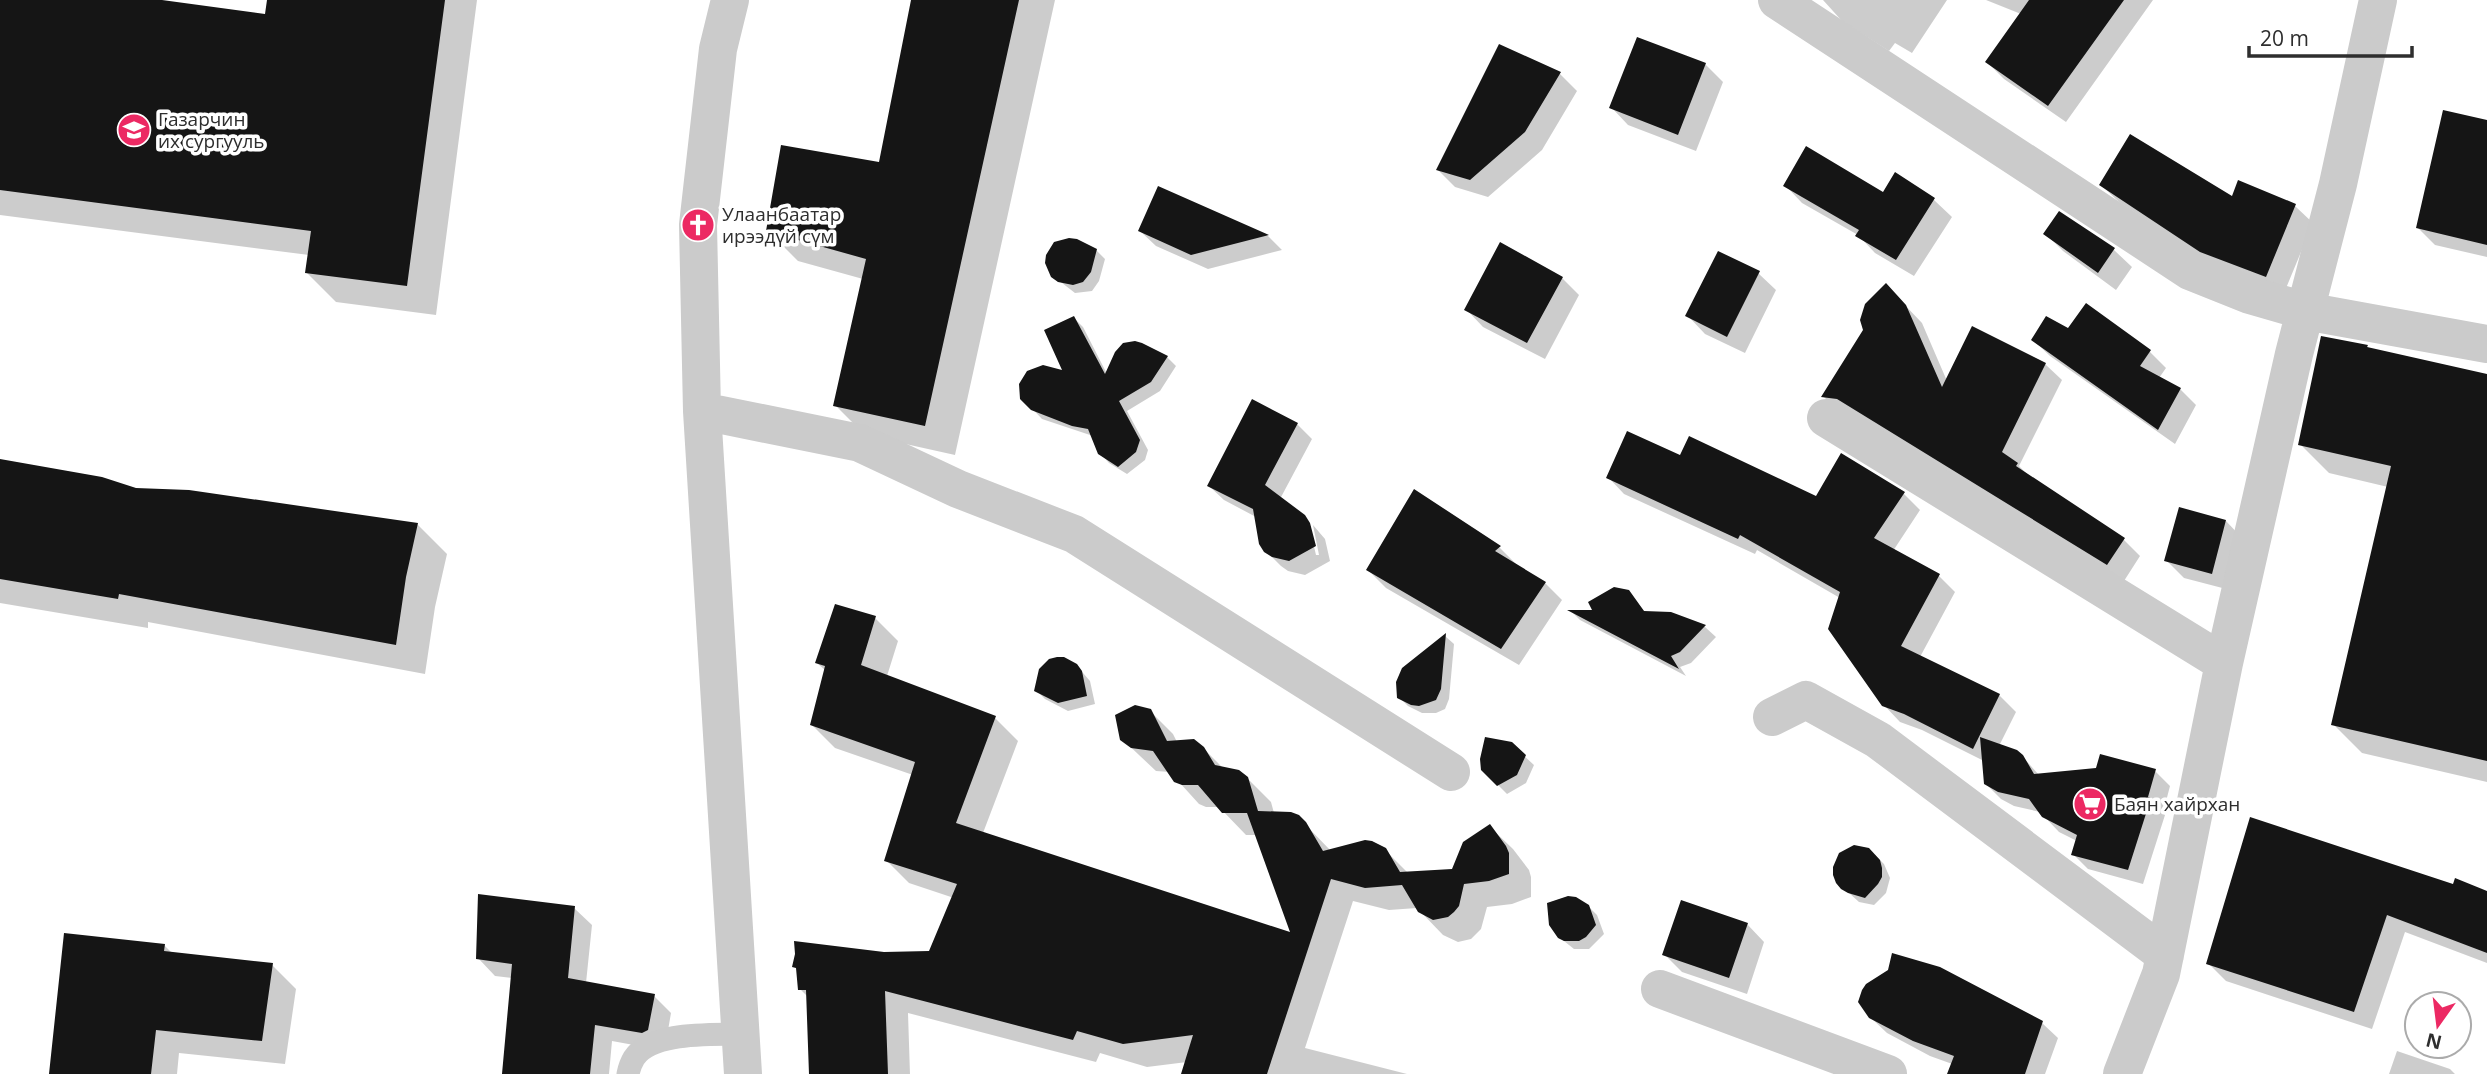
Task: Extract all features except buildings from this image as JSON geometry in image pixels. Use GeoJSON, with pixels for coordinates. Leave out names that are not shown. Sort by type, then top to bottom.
{"type":"FeatureCollection","features":[{"type":"Feature","properties":{"kind":"street"},"geometry":{"type":"LineString","coordinates":[[730,0],[718,49],[698,225],[702,411],[743,1074]]}},
{"type":"Feature","properties":{"kind":"street"},"geometry":{"type":"LineString","coordinates":[[1777,0],[2190,271],[2250,295],[2305,311],[2487,344]]}},
{"type":"Feature","properties":{"kind":"street"},"geometry":{"type":"LineString","coordinates":[[2122,1074],[2161,974],[2224,663],[2305,311],[2339,184],[2378,0]]}},
{"type":"Feature","properties":{"kind":"street"},"geometry":{"type":"LineString","coordinates":[[702,411],[860,443],[958,489],[1074,534],[1451,772]]}},
{"type":"Feature","properties":{"kind":"street"},"geometry":{"type":"LineString","coordinates":[[1826,418],[2224,663]]}},
{"type":"Feature","properties":{"kind":"street"},"geometry":{"type":"LineString","coordinates":[[1772,718],[1806,700],[1878,740],[2165,955]]}},
{"type":"Feature","properties":{"kind":"street"},"geometry":{"type":"LineString","coordinates":[[1660,989],[1888,1074]]}},
{"type":"Feature","properties":{"kind":"lane"},"geometry":{"type":"LineString","coordinates":[[628,1074],[634,1058],[645,1048],[660,1041],[677,1037],[740,1034]]}},
{"type":"Feature","properties":{"kind":"place","name":"Газарчин их сургууль"},"geometry":{"type":"Point","coordinates":[134,130]}},
{"type":"Feature","properties":{"kind":"place","name":"Улаанбаатар ирээдүй сүм"},"geometry":{"type":"Point","coordinates":[698,225]}},
{"type":"Feature","properties":{"kind":"place","name":"Баян хайрхан"},"geometry":{"type":"Point","coordinates":[2090,804]}}]}
